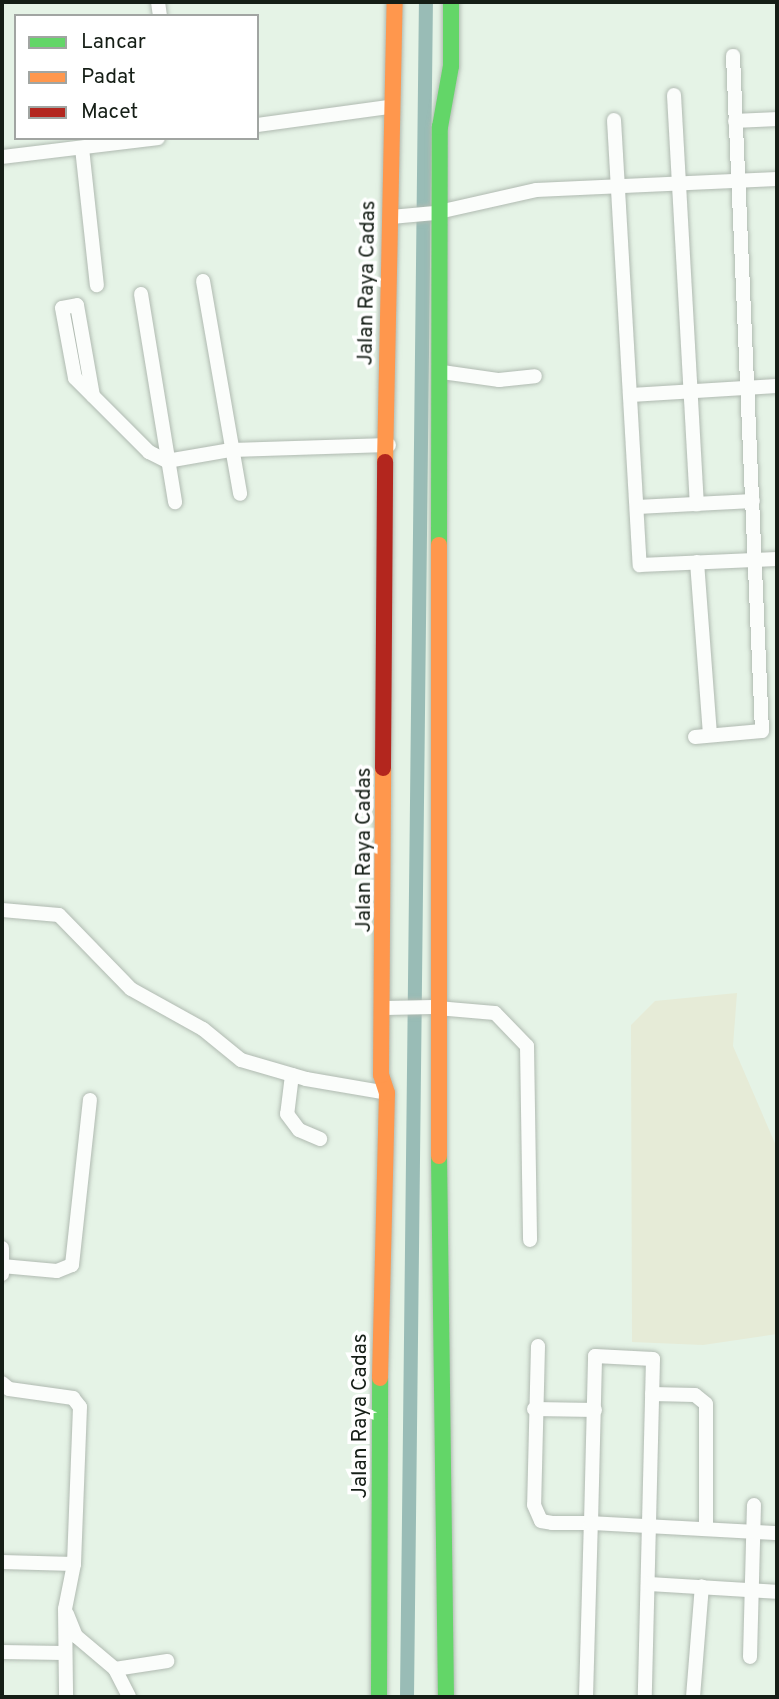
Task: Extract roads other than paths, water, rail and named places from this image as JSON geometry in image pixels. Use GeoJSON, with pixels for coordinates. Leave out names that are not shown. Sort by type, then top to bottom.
{"type":"FeatureCollection","features":[{"type":"Feature","properties":{"kind":"street","name":"Jalan Raya Cadas"},"geometry":{"type":"LineString","coordinates":[[379,1697],[380,1247],[387,1093],[381,1075],[392,1007],[389,445],[399,216],[389,107],[395,2]]}},
{"type":"Feature","properties":{"kind":"street"},"geometry":{"type":"LineString","coordinates":[[446,1697],[435,1007],[442,372],[440,127],[451,66],[451,2]]}},
{"type":"Feature","properties":{"kind":"street"},"geometry":{"type":"LineString","coordinates":[[697,562],[703,736],[762,731],[733,56]]}},
{"type":"Feature","properties":{"kind":"street"},"geometry":{"type":"LineString","coordinates":[[674,95],[697,504]]}},
{"type":"Feature","properties":{"kind":"street"},"geometry":{"type":"LineString","coordinates":[[259,125],[389,107]]}},
{"type":"Feature","properties":{"kind":"street"},"geometry":{"type":"LineString","coordinates":[[735,121],[777,119]]}},
{"type":"Feature","properties":{"kind":"street"},"geometry":{"type":"LineString","coordinates":[[614,120],[640,565],[777,559]]}},
{"type":"Feature","properties":{"kind":"street"},"geometry":{"type":"LineString","coordinates":[[2,157],[144,140]]}},
{"type":"Feature","properties":{"kind":"street"},"geometry":{"type":"LineString","coordinates":[[82,148],[97,285]]}},
{"type":"Feature","properties":{"kind":"street"},"geometry":{"type":"LineString","coordinates":[[399,216],[439,212],[526,191],[777,179]]}},
{"type":"Feature","properties":{"kind":"street"},"geometry":{"type":"LineString","coordinates":[[204,281],[230,450],[240,494]]}},
{"type":"Feature","properties":{"kind":"street"},"geometry":{"type":"LineString","coordinates":[[141,293],[175,502]]}},
{"type":"Feature","properties":{"kind":"street"},"geometry":{"type":"LineString","coordinates":[[93,396],[77,305],[62,308],[75,378],[93,396],[149,452],[167,461],[230,450],[389,445]]}},
{"type":"Feature","properties":{"kind":"street"},"geometry":{"type":"LineString","coordinates":[[442,372],[499,380],[535,376]]}},
{"type":"Feature","properties":{"kind":"street"},"geometry":{"type":"LineString","coordinates":[[631,395],[777,386]]}},
{"type":"Feature","properties":{"kind":"street"},"geometry":{"type":"LineString","coordinates":[[638,507],[753,501]]}},
{"type":"Feature","properties":{"kind":"street"},"geometry":{"type":"LineString","coordinates":[[2,911],[60,915],[131,989],[203,1029],[241,1060],[292,1075],[387,1093]]}},
{"type":"Feature","properties":{"kind":"street"},"geometry":{"type":"LineString","coordinates":[[392,1007],[435,1007],[495,1013],[527,1046],[530,1240]]}},
{"type":"Feature","properties":{"kind":"street"},"geometry":{"type":"LineString","coordinates":[[292,1075],[287,1114],[299,1130],[320,1139]]}},
{"type":"Feature","properties":{"kind":"street"},"geometry":{"type":"LineString","coordinates":[[2,1266],[57,1271],[72,1265],[90,1100]]}},
{"type":"Feature","properties":{"kind":"street"},"geometry":{"type":"LineString","coordinates":[[2,1248],[2,1274]]}},
{"type":"Feature","properties":{"kind":"street"},"geometry":{"type":"LineString","coordinates":[[538,1346],[534,1409],[536,1514],[551,1524],[650,1525],[777,1533]]}},
{"type":"Feature","properties":{"kind":"street"},"geometry":{"type":"LineString","coordinates":[[586,1697],[598,1355],[652,1357],[645,1697]]}},
{"type":"Feature","properties":{"kind":"street"},"geometry":{"type":"LineString","coordinates":[[2,1383],[9,1389],[73,1398],[80,1406],[74,1564],[65,1609],[63,1653],[66,1697]]}},
{"type":"Feature","properties":{"kind":"street"},"geometry":{"type":"LineString","coordinates":[[652,1394],[695,1395],[706,1404],[706,1529]]}},
{"type":"Feature","properties":{"kind":"street"},"geometry":{"type":"LineString","coordinates":[[534,1409],[595,1410]]}},
{"type":"Feature","properties":{"kind":"street"},"geometry":{"type":"LineString","coordinates":[[750,1657],[754,1505]]}},
{"type":"Feature","properties":{"kind":"street"},"geometry":{"type":"LineString","coordinates":[[2,1562],[74,1564]]}},
{"type":"Feature","properties":{"kind":"street"},"geometry":{"type":"LineString","coordinates":[[648,1584],[777,1592]]}},
{"type":"Feature","properties":{"kind":"street"},"geometry":{"type":"LineString","coordinates":[[693,1697],[702,1587]]}},
{"type":"Feature","properties":{"kind":"street"},"geometry":{"type":"LineString","coordinates":[[65,1609],[76,1636],[115,1669],[129,1697]]}},
{"type":"Feature","properties":{"kind":"street"},"geometry":{"type":"LineString","coordinates":[[2,1652],[63,1653]]}},
{"type":"Feature","properties":{"kind":"street"},"geometry":{"type":"LineString","coordinates":[[115,1669],[167,1661]]}},
{"type":"Feature","properties":{"kind":"waterway"},"geometry":{"type":"LineString","coordinates":[[407,1697],[426,2]]}}]}
